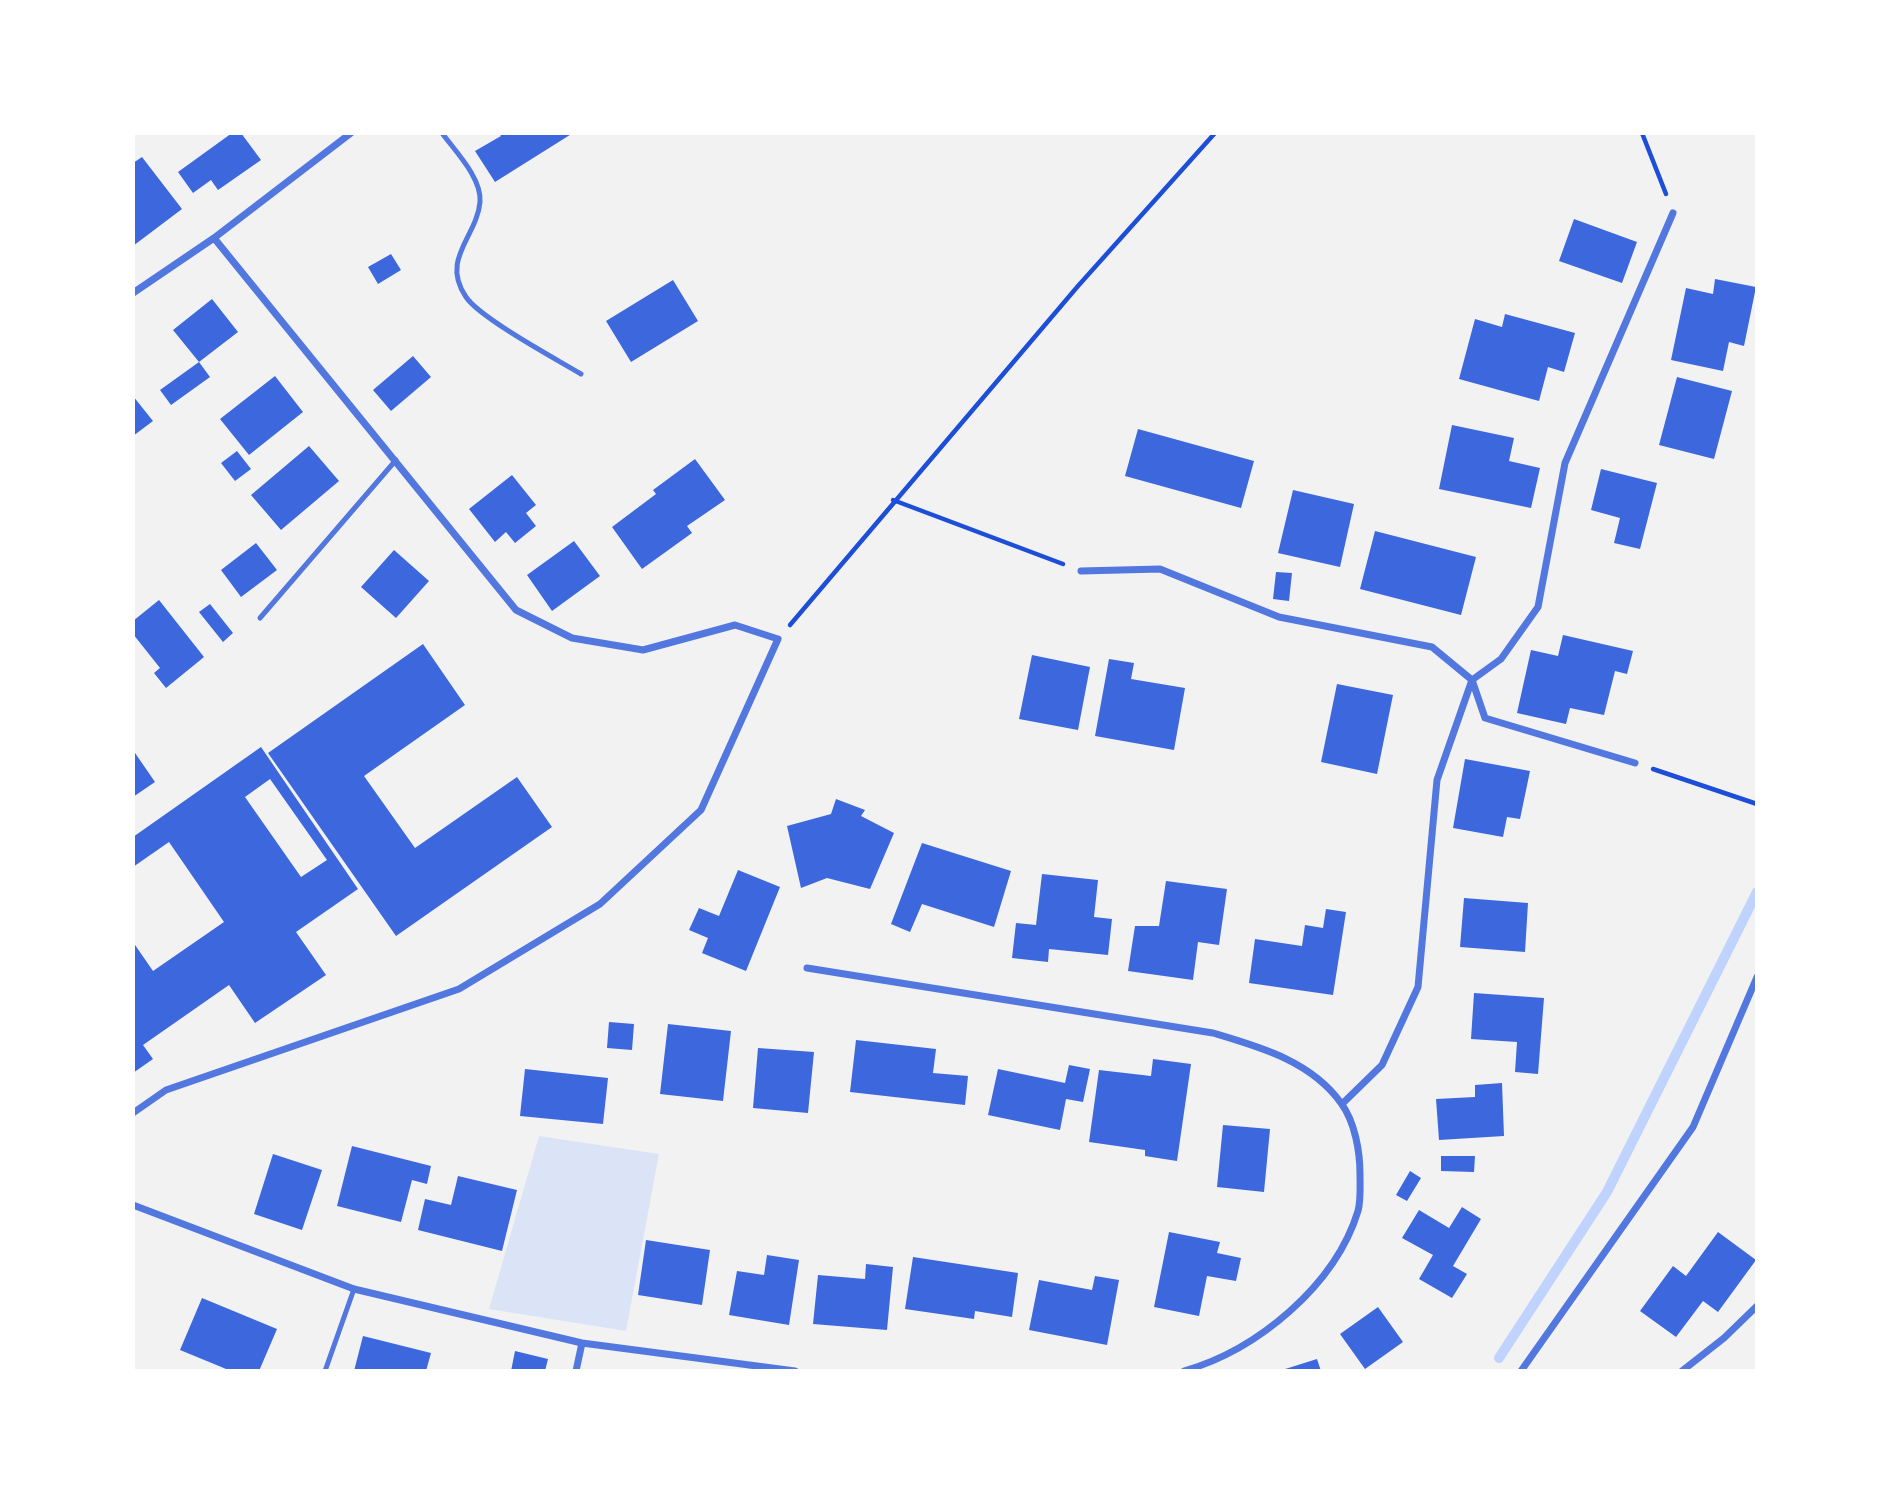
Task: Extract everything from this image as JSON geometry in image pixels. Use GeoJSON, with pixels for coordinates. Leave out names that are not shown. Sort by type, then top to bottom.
{"type":"FeatureCollection","features":[{"type":"Feature","properties":{"kind":"street"},"geometry":{"type":"LineString","coordinates":[[133,293],[214,238],[351,133]]}},
{"type":"Feature","properties":{"kind":"street"},"geometry":{"type":"LineString","coordinates":[[1342,1104],[1382,1065],[1419,987],[1437,780],[1472,680],[1501,659],[1538,607],[1565,463],[1673,213]]}},
{"type":"Feature","properties":{"kind":"street"},"geometry":{"type":"LineString","coordinates":[[133,1113],[166,1090],[459,989],[600,904],[701,810],[778,639],[735,625],[643,650],[572,638],[516,610],[214,238]]}},
{"type":"Feature","properties":{"kind":"street"},"geometry":{"type":"LineString","coordinates":[[1081,571],[1160,569],[1279,617],[1432,647],[1472,680],[1485,718],[1635,763]]}},
{"type":"Feature","properties":{"kind":"street"},"geometry":{"type":"LineString","coordinates":[[807,968],[1213,1033],[1259,1047],[1305,1068],[1342,1104],[1360,1152],[1359,1209],[1343,1250],[1302,1298],[1248,1343],[1184,1371]]}},
{"type":"Feature","properties":{"kind":"street"},"geometry":{"type":"LineString","coordinates":[[1521,1371],[1693,1127],[1757,976]]}},
{"type":"Feature","properties":{"kind":"street"},"geometry":{"type":"LineString","coordinates":[[133,1205],[354,1289],[582,1343],[795,1371]]}},
{"type":"Feature","properties":{"kind":"street"},"geometry":{"type":"LineString","coordinates":[[1682,1371],[1724,1339],[1757,1306]]}},
{"type":"Feature","properties":{"kind":"street"},"geometry":{"type":"LineString","coordinates":[[576,1371],[582,1343]]}},
{"type":"Feature","properties":{"kind":"lane"},"geometry":{"type":"LineString","coordinates":[[442,133],[476,182],[480,202],[460,248],[456,276],[466,298],[498,322],[581,374]]}},
{"type":"Feature","properties":{"kind":"lane"},"geometry":{"type":"LineString","coordinates":[[260,618],[396,460]]}},
{"type":"Feature","properties":{"kind":"lane"},"geometry":{"type":"LineString","coordinates":[[326,1371],[354,1289]]}},
{"type":"Feature","properties":{"kind":"path"},"geometry":{"type":"LineString","coordinates":[[778,639],[894,500],[1215,133]]}},
{"type":"Feature","properties":{"kind":"path"},"geometry":{"type":"LineString","coordinates":[[1642,133],[1673,213]]}},
{"type":"Feature","properties":{"kind":"path"},"geometry":{"type":"LineString","coordinates":[[894,500],[1081,571]]}},
{"type":"Feature","properties":{"kind":"path"},"geometry":{"type":"LineString","coordinates":[[1635,763],[1757,804]]}},
{"type":"Feature","properties":{"kind":"shaded area"},"geometry":{"type":"Polygon","coordinates":[[[539,1136],[659,1154],[626,1331],[489,1309],[539,1136]]]}},
{"type":"Feature","properties":{"kind":"building"},"geometry":{"type":"Polygon","coordinates":[[[232,133],[241,133],[261,160],[218,190],[211,180],[193,193],[178,172],[232,133]]]}},
{"type":"Feature","properties":{"kind":"building"},"geometry":{"type":"Polygon","coordinates":[[[499,133],[573,133],[495,182],[475,151],[501,136],[499,133]]]}},
{"type":"Feature","properties":{"kind":"building"},"geometry":{"type":"Polygon","coordinates":[[[142,157],[182,209],[133,246],[133,163],[142,157]]]}},
{"type":"Feature","properties":{"kind":"building"},"geometry":{"type":"Polygon","coordinates":[[[1574,219],[1637,242],[1622,283],[1559,261],[1574,219]]]}},
{"type":"Feature","properties":{"kind":"building"},"geometry":{"type":"Polygon","coordinates":[[[391,254],[401,270],[378,284],[368,267],[391,254]]]}},
{"type":"Feature","properties":{"kind":"building"},"geometry":{"type":"Polygon","coordinates":[[[1715,279],[1756,287],[1744,346],[1729,342],[1723,371],[1671,360],[1686,288],[1713,294],[1715,279]]]}},
{"type":"Feature","properties":{"kind":"building"},"geometry":{"type":"Polygon","coordinates":[[[673,280],[698,321],[631,362],[606,321],[673,280]]]}},
{"type":"Feature","properties":{"kind":"building"},"geometry":{"type":"Polygon","coordinates":[[[212,299],[238,332],[199,362],[173,330],[212,299]]]}},
{"type":"Feature","properties":{"kind":"building"},"geometry":{"type":"Polygon","coordinates":[[[1505,314],[1575,333],[1564,372],[1548,367],[1539,401],[1459,379],[1475,319],[1502,327],[1505,314]]]}},
{"type":"Feature","properties":{"kind":"building"},"geometry":{"type":"Polygon","coordinates":[[[413,356],[431,377],[391,411],[373,390],[413,356]]]}},
{"type":"Feature","properties":{"kind":"building"},"geometry":{"type":"Polygon","coordinates":[[[199,362],[210,377],[171,405],[160,390],[199,362]]]}},
{"type":"Feature","properties":{"kind":"building"},"geometry":{"type":"Polygon","coordinates":[[[275,376],[303,412],[249,455],[220,419],[275,376]]]}},
{"type":"Feature","properties":{"kind":"building"},"geometry":{"type":"Polygon","coordinates":[[[1677,377],[1732,391],[1714,459],[1659,445],[1677,377]]]}},
{"type":"Feature","properties":{"kind":"building"},"geometry":{"type":"Polygon","coordinates":[[[133,396],[153,421],[133,436],[133,396]]]}},
{"type":"Feature","properties":{"kind":"building"},"geometry":{"type":"Polygon","coordinates":[[[1452,425],[1514,438],[1509,461],[1540,468],[1531,508],[1439,489],[1452,425]]]}},
{"type":"Feature","properties":{"kind":"building"},"geometry":{"type":"Polygon","coordinates":[[[1138,429],[1254,461],[1241,508],[1125,476],[1138,429]]]}},
{"type":"Feature","properties":{"kind":"building"},"geometry":{"type":"Polygon","coordinates":[[[309,446],[339,481],[281,530],[251,495],[309,446]]]}},
{"type":"Feature","properties":{"kind":"building"},"geometry":{"type":"Polygon","coordinates":[[[237,451],[251,469],[235,481],[221,463],[237,451]]]}},
{"type":"Feature","properties":{"kind":"building"},"geometry":{"type":"Polygon","coordinates":[[[695,459],[725,500],[687,526],[692,533],[642,569],[612,527],[656,494],[653,490],[695,459]]]}},
{"type":"Feature","properties":{"kind":"building"},"geometry":{"type":"Polygon","coordinates":[[[1601,469],[1657,483],[1640,549],[1614,543],[1620,518],[1591,510],[1601,469]]]}},
{"type":"Feature","properties":{"kind":"building"},"geometry":{"type":"Polygon","coordinates":[[[512,475],[536,505],[526,513],[536,526],[515,543],[506,532],[495,542],[469,509],[512,475]]]}},
{"type":"Feature","properties":{"kind":"building"},"geometry":{"type":"Polygon","coordinates":[[[1293,490],[1354,504],[1340,567],[1278,553],[1293,490]]]}},
{"type":"Feature","properties":{"kind":"building"},"geometry":{"type":"Polygon","coordinates":[[[1375,531],[1476,557],[1461,615],[1360,589],[1375,531]]]}},
{"type":"Feature","properties":{"kind":"building"},"geometry":{"type":"Polygon","coordinates":[[[574,541],[600,576],[552,611],[527,575],[574,541]]]}},
{"type":"Feature","properties":{"kind":"building"},"geometry":{"type":"Polygon","coordinates":[[[256,543],[277,570],[241,597],[221,570],[256,543]]]}},
{"type":"Feature","properties":{"kind":"building"},"geometry":{"type":"Polygon","coordinates":[[[394,550],[429,581],[396,618],[361,587],[394,550]]]}},
{"type":"Feature","properties":{"kind":"building"},"geometry":{"type":"Polygon","coordinates":[[[1276,572],[1292,573],[1289,601],[1273,599],[1276,572]]]}},
{"type":"Feature","properties":{"kind":"building"},"geometry":{"type":"Polygon","coordinates":[[[159,600],[204,657],[166,688],[154,673],[160,668],[133,634],[133,621],[159,600]]]}},
{"type":"Feature","properties":{"kind":"building"},"geometry":{"type":"Polygon","coordinates":[[[210,604],[233,633],[223,642],[199,612],[210,604]]]}},
{"type":"Feature","properties":{"kind":"building"},"geometry":{"type":"Polygon","coordinates":[[[1563,635],[1633,651],[1627,674],[1615,671],[1604,715],[1570,708],[1566,724],[1517,713],[1531,650],[1558,656],[1563,635]]]}},
{"type":"Feature","properties":{"kind":"building"},"geometry":{"type":"Polygon","coordinates":[[[423,644],[465,705],[364,776],[415,848],[517,777],[552,827],[396,936],[268,753],[423,644]]]}},
{"type":"Feature","properties":{"kind":"building"},"geometry":{"type":"Polygon","coordinates":[[[1032,655],[1090,667],[1078,730],[1019,719],[1032,655]]]}},
{"type":"Feature","properties":{"kind":"building"},"geometry":{"type":"Polygon","coordinates":[[[1109,659],[1134,663],[1131,679],[1185,688],[1174,750],[1095,736],[1109,659]]]}},
{"type":"Feature","properties":{"kind":"building"},"geometry":{"type":"Polygon","coordinates":[[[1337,684],[1393,695],[1377,774],[1321,762],[1337,684]]]}},
{"type":"Feature","properties":{"kind":"building"},"geometry":{"type":"Polygon","coordinates":[[[261,747],[358,889],[296,932],[326,975],[255,1023],[229,985],[143,1045],[153,1059],[133,1073],[133,942],[153,971],[224,922],[169,842],[133,867],[133,837],[261,747]],[[270,779],[245,797],[301,877],[327,860],[270,779]]]}},
{"type":"Feature","properties":{"kind":"building"},"geometry":{"type":"Polygon","coordinates":[[[133,750],[155,782],[133,797],[133,750]]]}},
{"type":"Feature","properties":{"kind":"building"},"geometry":{"type":"Polygon","coordinates":[[[1465,759],[1530,771],[1520,819],[1507,817],[1503,837],[1453,828],[1465,759]]]}},
{"type":"Feature","properties":{"kind":"building"},"geometry":{"type":"Polygon","coordinates":[[[836,799],[865,810],[861,816],[894,833],[870,889],[827,878],[801,888],[787,826],[831,814],[836,799]]]}},
{"type":"Feature","properties":{"kind":"building"},"geometry":{"type":"Polygon","coordinates":[[[922,843],[1011,871],[994,927],[922,904],[910,932],[891,924],[922,843]]]}},
{"type":"Feature","properties":{"kind":"building"},"geometry":{"type":"Polygon","coordinates":[[[738,870],[780,887],[746,971],[702,953],[708,938],[689,930],[699,908],[719,916],[738,870]]]}},
{"type":"Feature","properties":{"kind":"building"},"geometry":{"type":"Polygon","coordinates":[[[1042,874],[1098,880],[1094,917],[1112,919],[1108,955],[1049,949],[1048,962],[1012,958],[1016,923],[1036,925],[1042,874]]]}},
{"type":"Feature","properties":{"kind":"building"},"geometry":{"type":"Polygon","coordinates":[[[1166,881],[1227,889],[1219,945],[1198,942],[1193,980],[1128,971],[1135,926],[1159,926],[1166,881]]]}},
{"type":"Feature","properties":{"kind":"building"},"geometry":{"type":"Polygon","coordinates":[[[1464,898],[1528,903],[1525,952],[1460,947],[1464,898]]]}},
{"type":"Feature","properties":{"kind":"building"},"geometry":{"type":"Polygon","coordinates":[[[1326,909],[1346,912],[1333,995],[1249,983],[1255,939],[1302,946],[1305,925],[1323,928],[1326,909]]]}},
{"type":"Feature","properties":{"kind":"building"},"geometry":{"type":"Polygon","coordinates":[[[1474,993],[1544,998],[1538,1074],[1515,1072],[1517,1042],[1471,1039],[1474,993]]]}},
{"type":"Feature","properties":{"kind":"building"},"geometry":{"type":"Polygon","coordinates":[[[609,1022],[634,1024],[632,1050],[607,1048],[609,1022]]]}},
{"type":"Feature","properties":{"kind":"building"},"geometry":{"type":"Polygon","coordinates":[[[668,1024],[731,1031],[723,1101],[660,1094],[668,1024]]]}},
{"type":"Feature","properties":{"kind":"building"},"geometry":{"type":"Polygon","coordinates":[[[856,1040],[936,1049],[933,1073],[968,1076],[965,1105],[850,1092],[856,1040]]]}},
{"type":"Feature","properties":{"kind":"building"},"geometry":{"type":"Polygon","coordinates":[[[758,1048],[814,1052],[808,1113],[753,1108],[758,1048]]]}},
{"type":"Feature","properties":{"kind":"building"},"geometry":{"type":"Polygon","coordinates":[[[1153,1059],[1191,1064],[1177,1161],[1145,1156],[1145,1150],[1089,1142],[1099,1070],[1151,1076],[1153,1059]]]}},
{"type":"Feature","properties":{"kind":"building"},"geometry":{"type":"Polygon","coordinates":[[[1069,1065],[1090,1069],[1083,1102],[1066,1099],[1060,1130],[988,1115],[998,1069],[1065,1083],[1069,1065]]]}},
{"type":"Feature","properties":{"kind":"building"},"geometry":{"type":"Polygon","coordinates":[[[525,1069],[608,1078],[603,1124],[520,1116],[525,1069]]]}},
{"type":"Feature","properties":{"kind":"building"},"geometry":{"type":"Polygon","coordinates":[[[1502,1083],[1504,1136],[1439,1140],[1436,1099],[1475,1097],[1475,1085],[1502,1083]]]}},
{"type":"Feature","properties":{"kind":"building"},"geometry":{"type":"Polygon","coordinates":[[[1223,1125],[1270,1129],[1264,1192],[1217,1187],[1223,1125]]]}},
{"type":"Feature","properties":{"kind":"building"},"geometry":{"type":"Polygon","coordinates":[[[352,1146],[431,1166],[427,1184],[412,1180],[401,1222],[337,1206],[352,1146]]]}},
{"type":"Feature","properties":{"kind":"building"},"geometry":{"type":"Polygon","coordinates":[[[273,1154],[322,1170],[302,1230],[254,1214],[273,1154]]]}},
{"type":"Feature","properties":{"kind":"building"},"geometry":{"type":"Polygon","coordinates":[[[1441,1156],[1475,1156],[1474,1172],[1441,1171],[1441,1156]]]}},
{"type":"Feature","properties":{"kind":"building"},"geometry":{"type":"Polygon","coordinates":[[[1410,1171],[1421,1178],[1407,1201],[1396,1195],[1410,1171]]]}},
{"type":"Feature","properties":{"kind":"building"},"geometry":{"type":"Polygon","coordinates":[[[458,1176],[517,1190],[502,1251],[418,1230],[425,1199],[451,1205],[458,1176]]]}},
{"type":"Feature","properties":{"kind":"building"},"geometry":{"type":"Polygon","coordinates":[[[1462,1207],[1481,1219],[1453,1266],[1467,1274],[1452,1298],[1419,1279],[1433,1255],[1402,1238],[1419,1210],[1449,1228],[1462,1207]]]}},
{"type":"Feature","properties":{"kind":"building"},"geometry":{"type":"Polygon","coordinates":[[[1169,1232],[1220,1242],[1217,1253],[1241,1258],[1236,1281],[1207,1276],[1199,1316],[1154,1307],[1169,1232]]]}},
{"type":"Feature","properties":{"kind":"building"},"geometry":{"type":"Polygon","coordinates":[[[1718,1232],[1756,1260],[1718,1312],[1703,1301],[1676,1337],[1640,1311],[1673,1266],[1686,1276],[1718,1232]]]}},
{"type":"Feature","properties":{"kind":"building"},"geometry":{"type":"Polygon","coordinates":[[[646,1240],[710,1250],[702,1305],[638,1295],[646,1240]]]}},
{"type":"Feature","properties":{"kind":"building"},"geometry":{"type":"Polygon","coordinates":[[[767,1255],[799,1260],[789,1325],[729,1315],[737,1271],[764,1275],[767,1255]]]}},
{"type":"Feature","properties":{"kind":"building"},"geometry":{"type":"Polygon","coordinates":[[[913,1257],[1018,1273],[1012,1317],[975,1311],[974,1319],[905,1309],[913,1257]]]}},
{"type":"Feature","properties":{"kind":"building"},"geometry":{"type":"Polygon","coordinates":[[[866,1264],[893,1267],[887,1330],[813,1324],[818,1275],[865,1279],[866,1264]]]}},
{"type":"Feature","properties":{"kind":"building"},"geometry":{"type":"Polygon","coordinates":[[[1095,1276],[1119,1280],[1107,1345],[1029,1330],[1039,1280],[1092,1290],[1095,1276]]]}},
{"type":"Feature","properties":{"kind":"building"},"geometry":{"type":"Polygon","coordinates":[[[202,1298],[277,1329],[259,1371],[231,1371],[180,1350],[202,1298]]]}},
{"type":"Feature","properties":{"kind":"building"},"geometry":{"type":"Polygon","coordinates":[[[1378,1307],[1403,1342],[1365,1369],[1340,1334],[1378,1307]]]}},
{"type":"Feature","properties":{"kind":"building"},"geometry":{"type":"Polygon","coordinates":[[[363,1336],[431,1353],[426,1371],[354,1371],[363,1336]]]}},
{"type":"Feature","properties":{"kind":"building"},"geometry":{"type":"Polygon","coordinates":[[[515,1351],[548,1359],[545,1371],[511,1371],[515,1351]]]}},
{"type":"Feature","properties":{"kind":"building"},"geometry":{"type":"Polygon","coordinates":[[[1317,1359],[1321,1371],[1282,1371],[1282,1370],[1317,1359]]]}},
{"type":"Feature","properties":{"kind":"waterway"},"geometry":{"type":"LineString","coordinates":[[1499,1358],[1607,1192],[1757,892]]}}]}
